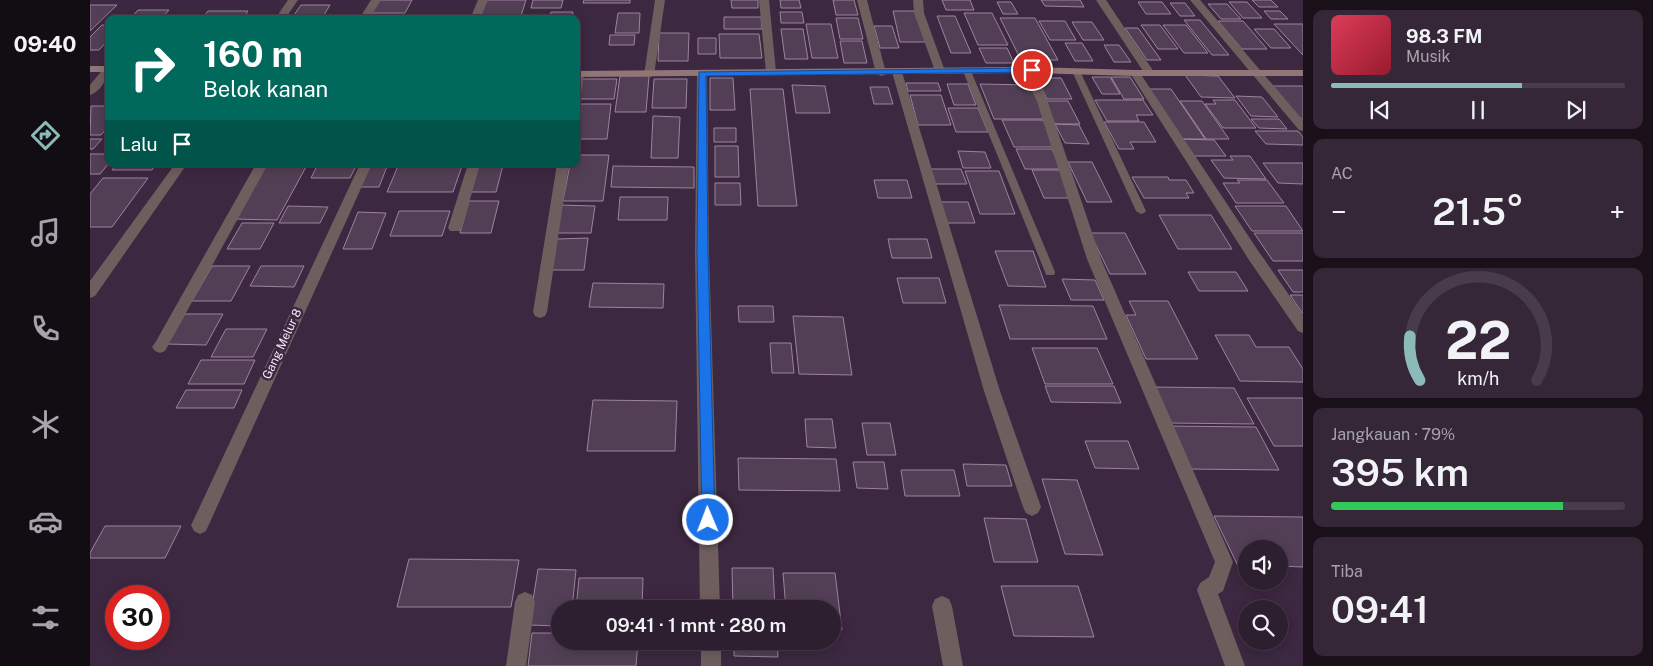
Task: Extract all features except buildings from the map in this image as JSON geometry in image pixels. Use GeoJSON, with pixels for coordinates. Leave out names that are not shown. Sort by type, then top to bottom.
{"type":"FeatureCollection","features":[{"type":"Feature","properties":{"kind":"street"},"geometry":{"type":"LineString","coordinates":[[283,15],[293,0]]}},
{"type":"Feature","properties":{"kind":"street"},"geometry":{"type":"LineString","coordinates":[[367,15],[376,0]]}},
{"type":"Feature","properties":{"kind":"street"},"geometry":{"type":"LineString","coordinates":[[477,15],[483,0]]}},
{"type":"Feature","properties":{"kind":"street"},"geometry":{"type":"LineString","coordinates":[[649,75],[660,0]]}},
{"type":"Feature","properties":{"kind":"street"},"geometry":{"type":"LineString","coordinates":[[764,0],[771,72]]}},
{"type":"Feature","properties":{"kind":"street"},"geometry":{"type":"LineString","coordinates":[[862,0],[881,72]]}},
{"type":"Feature","properties":{"kind":"street"},"geometry":{"type":"LineString","coordinates":[[918,0],[919,12],[940,72]]}},
{"type":"Feature","properties":{"kind":"street"},"geometry":{"type":"LineString","coordinates":[[1101,0],[1150,72]]}},
{"type":"Feature","properties":{"kind":"street"},"geometry":{"type":"LineString","coordinates":[[1195,0],[1303,127]]}},
{"type":"Feature","properties":{"kind":"street"},"geometry":{"type":"LineString","coordinates":[[90,69],[105,69]]}},
{"type":"Feature","properties":{"kind":"street"},"geometry":{"type":"LineString","coordinates":[[580,74],[649,75],[1032,70],[1135,73],[1303,73]]}},
{"type":"Feature","properties":{"kind":"street"},"geometry":{"type":"LineString","coordinates":[[1032,70],[1094,258],[1224,562],[1216,584],[1207,590],[1235,666]]}},
{"type":"Feature","properties":{"kind":"street"},"geometry":{"type":"LineString","coordinates":[[897,72],[992,391],[1032,507]]}},
{"type":"Feature","properties":{"kind":"street"},"geometry":{"type":"LineString","coordinates":[[702,73],[702,252],[710,600]]}},
{"type":"Feature","properties":{"kind":"street"},"geometry":{"type":"LineString","coordinates":[[1135,73],[1254,256],[1303,327]]}},
{"type":"Feature","properties":{"kind":"street"},"geometry":{"type":"LineString","coordinates":[[90,92],[105,74]]}},
{"type":"Feature","properties":{"kind":"street"},"geometry":{"type":"LineString","coordinates":[[90,292],[179,167]]}},
{"type":"Feature","properties":{"kind":"street"},"geometry":{"type":"LineString","coordinates":[[160,347],[260,167]]}},
{"type":"Feature","properties":{"kind":"street","name":"Gang Melur 8"},"geometry":{"type":"LineString","coordinates":[[200,525],[365,167]]}},
{"type":"Feature","properties":{"kind":"street"},"geometry":{"type":"LineString","coordinates":[[455,228],[473,167]]}},
{"type":"Feature","properties":{"kind":"street"},"geometry":{"type":"LineString","coordinates":[[540,312],[563,167]]}},
{"type":"Feature","properties":{"kind":"street"},"geometry":{"type":"LineString","coordinates":[[516,666],[525,602]]}},
{"type":"Feature","properties":{"kind":"street"},"geometry":{"type":"LineString","coordinates":[[942,606],[954,666]]}},
{"type":"Feature","properties":{"kind":"street"},"geometry":{"type":"LineString","coordinates":[[711,650],[711,666]]}},
{"type":"Feature","properties":{"kind":"lane"},"geometry":{"type":"LineString","coordinates":[[1076,71],[1141,211]]}},
{"type":"Feature","properties":{"kind":"lane"},"geometry":{"type":"LineString","coordinates":[[967,72],[1050,272]]}},
{"type":"Feature","properties":{"kind":"route"},"geometry":{"type":"LineString","coordinates":[[708,520],[702,252],[704,157],[702,73],[1032,70]]}}]}
